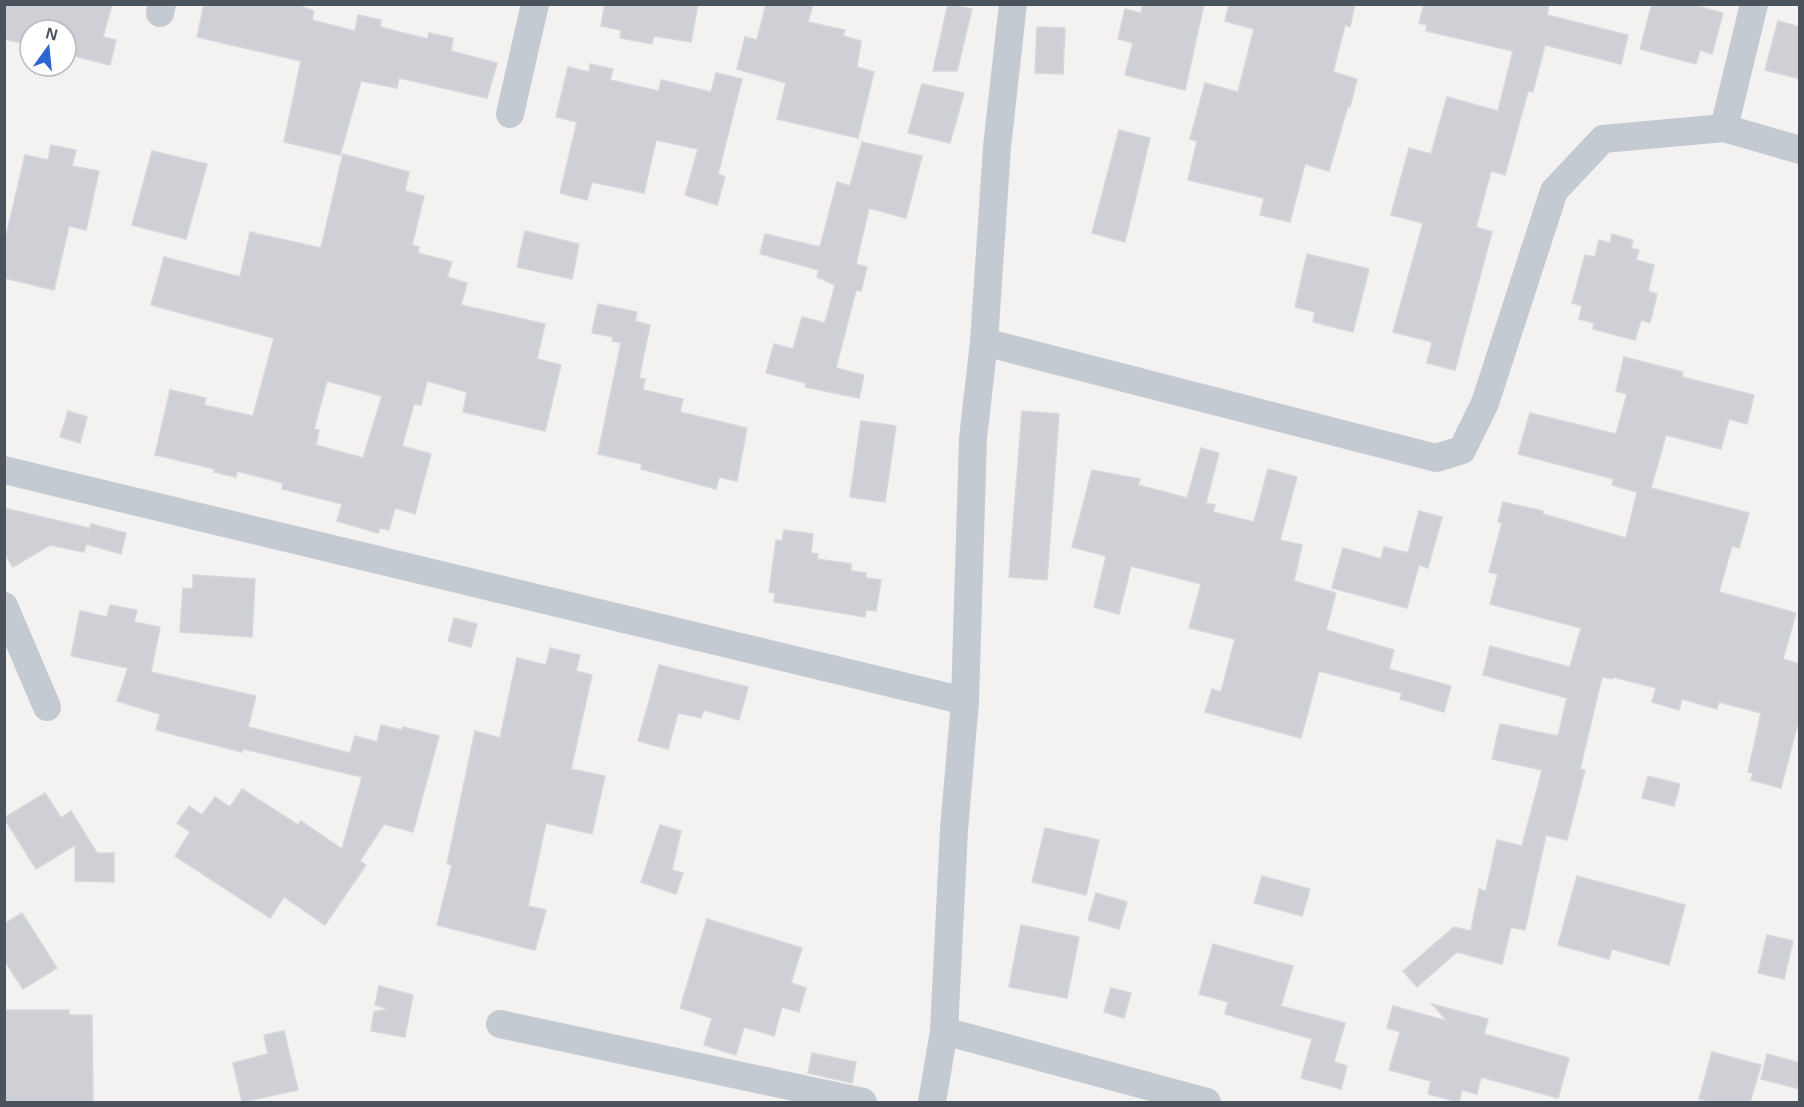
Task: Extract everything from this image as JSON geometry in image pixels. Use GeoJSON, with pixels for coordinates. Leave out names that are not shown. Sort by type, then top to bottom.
{"type":"FeatureCollection","features":[{"type":"Feature","properties":{"kind":"street"},"geometry":{"type":"LineString","coordinates":[[510,114],[536,4]]}},
{"type":"Feature","properties":{"kind":"street"},"geometry":{"type":"LineString","coordinates":[[932,1102],[944,1032],[954,830],[965,701],[973,449],[984,342],[997,147],[1013,4]]}},
{"type":"Feature","properties":{"kind":"street"},"geometry":{"type":"LineString","coordinates":[[1724,128],[1754,4]]}},
{"type":"Feature","properties":{"kind":"street"},"geometry":{"type":"LineString","coordinates":[[984,342],[1436,458],[1462,450],[1485,403],[1554,191],[1604,139],[1724,128],[1800,150]]}},
{"type":"Feature","properties":{"kind":"street"},"geometry":{"type":"LineString","coordinates":[[4,470],[965,701]]}},
{"type":"Feature","properties":{"kind":"street"},"geometry":{"type":"LineString","coordinates":[[4,606],[47,707]]}},
{"type":"Feature","properties":{"kind":"street"},"geometry":{"type":"LineString","coordinates":[[500,1024],[863,1102]]}},
{"type":"Feature","properties":{"kind":"street"},"geometry":{"type":"LineString","coordinates":[[944,1032],[1207,1102]]}},
{"type":"Feature","properties":{"kind":"building"},"geometry":{"type":"Polygon","coordinates":[[[4,4],[112,4],[103,37],[116,40],[110,65],[78,57],[78,18],[18,18],[18,42],[4,39],[4,4]]]}},
{"type":"Feature","properties":{"kind":"building"},"geometry":{"type":"Polygon","coordinates":[[[204,4],[295,4],[314,11],[312,20],[355,31],[358,15],[381,20],[380,27],[428,39],[429,33],[453,38],[451,51],[497,63],[487,98],[399,78],[397,88],[361,81],[340,155],[284,142],[301,61],[197,37],[204,4]]]}},
{"type":"Feature","properties":{"kind":"building"},"geometry":{"type":"Polygon","coordinates":[[[605,4],[698,4],[691,42],[654,36],[652,44],[620,38],[621,30],[601,26],[605,4]]]}},
{"type":"Feature","properties":{"kind":"building"},"geometry":{"type":"Polygon","coordinates":[[[766,4],[813,4],[808,22],[845,30],[843,36],[861,41],[857,67],[874,72],[858,138],[777,119],[786,83],[737,69],[745,37],[757,40],[766,4]]]}},
{"type":"Feature","properties":{"kind":"building"},"geometry":{"type":"Polygon","coordinates":[[[948,4],[972,9],[957,71],[933,71],[948,4]]]}},
{"type":"Feature","properties":{"kind":"building"},"geometry":{"type":"Polygon","coordinates":[[[1143,4],[1204,4],[1185,90],[1125,75],[1133,43],[1118,39],[1125,9],[1141,13],[1143,4]]]}},
{"type":"Feature","properties":{"kind":"building"},"geometry":{"type":"Polygon","coordinates":[[[1229,4],[1355,4],[1350,27],[1345,25],[1333,72],[1357,79],[1350,107],[1348,106],[1329,171],[1305,164],[1290,222],[1260,215],[1264,198],[1188,180],[1197,141],[1190,139],[1205,83],[1238,92],[1254,29],[1225,21],[1229,4]]]}},
{"type":"Feature","properties":{"kind":"building"},"geometry":{"type":"Polygon","coordinates":[[[1424,4],[1549,4],[1547,15],[1628,35],[1621,64],[1545,45],[1533,92],[1528,91],[1505,175],[1491,171],[1476,227],[1492,232],[1455,370],[1427,363],[1432,342],[1393,332],[1423,223],[1391,215],[1409,148],[1431,154],[1447,97],[1498,111],[1513,51],[1426,31],[1427,25],[1419,23],[1424,4]]]}},
{"type":"Feature","properties":{"kind":"building"},"geometry":{"type":"Polygon","coordinates":[[[1652,4],[1690,4],[1723,13],[1712,54],[1700,50],[1696,64],[1640,49],[1652,4]]]}},
{"type":"Feature","properties":{"kind":"building"},"geometry":{"type":"Polygon","coordinates":[[[1778,21],[1800,27],[1800,79],[1765,70],[1778,21]]]}},
{"type":"Feature","properties":{"kind":"building"},"geometry":{"type":"Polygon","coordinates":[[[1037,27],[1065,28],[1063,74],[1035,73],[1037,27]]]}},
{"type":"Feature","properties":{"kind":"building"},"geometry":{"type":"Polygon","coordinates":[[[590,64],[613,69],[610,80],[659,91],[661,80],[711,92],[716,73],[742,79],[718,174],[725,177],[717,205],[685,195],[698,149],[656,140],[644,193],[592,182],[587,200],[560,193],[577,122],[556,117],[568,67],[589,72],[590,64]]]}},
{"type":"Feature","properties":{"kind":"building"},"geometry":{"type":"Polygon","coordinates":[[[922,84],[964,93],[950,143],[908,133],[922,84]]]}},
{"type":"Feature","properties":{"kind":"building"},"geometry":{"type":"Polygon","coordinates":[[[1119,130],[1150,138],[1125,242],[1092,233],[1119,130]]]}},
{"type":"Feature","properties":{"kind":"building"},"geometry":{"type":"Polygon","coordinates":[[[862,142],[922,156],[906,218],[869,208],[856,264],[867,267],[861,291],[856,290],[836,368],[864,375],[859,398],[805,387],[806,383],[766,373],[774,344],[793,349],[802,317],[825,323],[835,285],[817,277],[819,270],[760,254],[765,234],[820,247],[837,182],[850,186],[862,142]]]}},
{"type":"Feature","properties":{"kind":"building"},"geometry":{"type":"Polygon","coordinates":[[[51,145],[76,150],[72,166],[99,171],[86,230],[69,226],[54,290],[4,278],[4,245],[25,155],[48,160],[51,145]]]}},
{"type":"Feature","properties":{"kind":"building"},"geometry":{"type":"Polygon","coordinates":[[[152,151],[207,164],[186,239],[132,225],[152,151]]]}},
{"type":"Feature","properties":{"kind":"building"},"geometry":{"type":"Polygon","coordinates":[[[343,154],[409,172],[405,191],[424,196],[412,245],[419,247],[418,253],[452,262],[447,277],[467,283],[461,305],[545,324],[537,359],[561,365],[545,431],[463,412],[467,392],[427,381],[421,405],[414,404],[402,446],[431,454],[415,514],[395,508],[389,530],[380,528],[378,533],[337,521],[342,504],[282,489],[283,483],[237,471],[236,477],[214,472],[215,469],[155,455],[170,390],[206,398],[204,405],[253,416],[274,338],[151,305],[164,257],[240,277],[250,232],[321,248],[343,154]],[[327,381],[314,429],[319,430],[316,445],[363,458],[382,396],[327,381]]]}},
{"type":"Feature","properties":{"kind":"building"},"geometry":{"type":"Polygon","coordinates":[[[525,231],[579,244],[572,279],[517,267],[525,231]]]}},
{"type":"Feature","properties":{"kind":"building"},"geometry":{"type":"Polygon","coordinates":[[[1612,234],[1633,240],[1631,248],[1639,250],[1636,260],[1654,265],[1648,291],[1657,294],[1650,323],[1641,320],[1635,340],[1593,329],[1594,323],[1579,319],[1582,306],[1572,303],[1585,255],[1595,257],[1599,240],[1610,243],[1612,234]]]}},
{"type":"Feature","properties":{"kind":"building"},"geometry":{"type":"Polygon","coordinates":[[[1307,254],[1369,269],[1353,332],[1313,322],[1315,312],[1295,307],[1307,254]]]}},
{"type":"Feature","properties":{"kind":"building"},"geometry":{"type":"Polygon","coordinates":[[[598,304],[637,312],[635,321],[650,325],[639,378],[645,379],[643,390],[683,399],[680,412],[747,428],[737,481],[719,477],[716,489],[641,469],[642,464],[598,454],[621,343],[612,341],[613,337],[592,333],[598,304]]]}},
{"type":"Feature","properties":{"kind":"building"},"geometry":{"type":"Polygon","coordinates":[[[1624,357],[1683,372],[1682,377],[1754,395],[1747,424],[1729,419],[1721,449],[1666,435],[1651,488],[1749,513],[1739,548],[1732,546],[1719,592],[1796,613],[1783,659],[1800,664],[1800,715],[1781,788],[1751,780],[1753,773],[1748,772],[1761,713],[1719,702],[1717,709],[1682,699],[1679,710],[1652,702],[1656,688],[1613,677],[1612,679],[1602,677],[1580,769],[1585,770],[1567,840],[1546,835],[1525,930],[1511,927],[1502,964],[1457,952],[1417,987],[1403,971],[1454,927],[1471,931],[1479,889],[1486,891],[1497,840],[1522,846],[1542,770],[1492,759],[1500,724],[1558,736],[1567,698],[1483,675],[1490,646],[1570,667],[1581,628],[1490,604],[1498,574],[1489,572],[1502,523],[1498,522],[1503,502],[1543,511],[1543,514],[1626,538],[1637,492],[1612,485],[1614,479],[1518,454],[1530,413],[1616,434],[1627,394],[1616,391],[1624,357]]]}},
{"type":"Feature","properties":{"kind":"building"},"geometry":{"type":"Polygon","coordinates":[[[68,411],[87,417],[80,443],[60,437],[68,411]]]}},
{"type":"Feature","properties":{"kind":"building"},"geometry":{"type":"Polygon","coordinates":[[[1022,411],[1059,414],[1047,580],[1009,577],[1022,411]]]}},
{"type":"Feature","properties":{"kind":"building"},"geometry":{"type":"Polygon","coordinates":[[[861,421],[896,426],[885,502],[850,497],[861,421]]]}},
{"type":"Feature","properties":{"kind":"building"},"geometry":{"type":"Polygon","coordinates":[[[1201,448],[1219,453],[1206,503],[1215,505],[1213,512],[1254,522],[1268,469],[1297,477],[1280,540],[1302,545],[1294,581],[1336,593],[1326,630],[1394,650],[1389,669],[1451,686],[1444,712],[1400,699],[1402,693],[1319,671],[1301,738],[1205,712],[1212,689],[1221,692],[1235,639],[1189,628],[1201,584],[1131,566],[1119,614],[1094,607],[1106,556],[1072,547],[1092,470],[1140,479],[1138,485],[1187,498],[1201,448]]]}},
{"type":"Feature","properties":{"kind":"building"},"geometry":{"type":"Polygon","coordinates":[[[4,508],[89,528],[87,538],[91,524],[126,533],[121,554],[86,544],[84,552],[50,545],[13,567],[4,553],[4,508]]]}},
{"type":"Feature","properties":{"kind":"building"},"geometry":{"type":"Polygon","coordinates":[[[1419,511],[1442,517],[1428,568],[1419,565],[1407,608],[1332,588],[1343,548],[1381,559],[1384,547],[1408,553],[1419,511]]]}},
{"type":"Feature","properties":{"kind":"building"},"geometry":{"type":"Polygon","coordinates":[[[784,530],[813,534],[811,553],[818,554],[817,559],[851,564],[851,571],[866,573],[866,578],[881,580],[876,611],[866,610],[865,617],[774,602],[775,593],[769,592],[776,540],[782,541],[784,530]]]}},
{"type":"Feature","properties":{"kind":"building"},"geometry":{"type":"Polygon","coordinates":[[[193,575],[255,579],[252,637],[180,632],[183,588],[193,589],[193,575]]]}},
{"type":"Feature","properties":{"kind":"building"},"geometry":{"type":"Polygon","coordinates":[[[110,605],[137,610],[134,622],[160,627],[151,672],[256,696],[248,727],[350,753],[355,736],[377,742],[381,725],[402,730],[403,727],[439,736],[413,832],[384,824],[360,861],[366,865],[325,925],[284,897],[270,918],[175,856],[190,832],[177,823],[189,806],[202,815],[215,797],[230,807],[242,789],[298,825],[301,821],[342,849],[362,777],[243,749],[242,752],[156,730],[160,714],[117,701],[128,668],[71,656],[80,611],[107,617],[110,605]]]}},
{"type":"Feature","properties":{"kind":"building"},"geometry":{"type":"Polygon","coordinates":[[[454,618],[477,624],[471,647],[448,641],[454,618]]]}},
{"type":"Feature","properties":{"kind":"building"},"geometry":{"type":"Polygon","coordinates":[[[550,648],[580,655],[576,671],[592,675],[571,769],[605,776],[592,834],[546,823],[528,906],[546,910],[535,950],[437,925],[452,865],[447,864],[475,731],[500,738],[517,658],[546,665],[550,648]]]}},
{"type":"Feature","properties":{"kind":"building"},"geometry":{"type":"Polygon","coordinates":[[[659,665],[748,687],[739,720],[704,710],[701,718],[678,713],[668,749],[638,741],[659,665]]]}},
{"type":"Feature","properties":{"kind":"building"},"geometry":{"type":"Polygon","coordinates":[[[1648,776],[1680,784],[1674,806],[1642,798],[1648,776]]]}},
{"type":"Feature","properties":{"kind":"building"},"geometry":{"type":"Polygon","coordinates":[[[45,793],[61,818],[71,811],[97,853],[114,853],[114,882],[75,881],[75,845],[36,869],[4,818],[45,793]]]}},
{"type":"Feature","properties":{"kind":"building"},"geometry":{"type":"Polygon","coordinates":[[[660,825],[681,831],[672,870],[683,873],[676,894],[641,882],[660,825]]]}},
{"type":"Feature","properties":{"kind":"building"},"geometry":{"type":"Polygon","coordinates":[[[1045,828],[1099,840],[1086,895],[1032,882],[1045,828]]]}},
{"type":"Feature","properties":{"kind":"building"},"geometry":{"type":"Polygon","coordinates":[[[1262,876],[1310,889],[1302,916],[1254,903],[1262,876]]]}},
{"type":"Feature","properties":{"kind":"building"},"geometry":{"type":"Polygon","coordinates":[[[1577,876],[1685,905],[1669,965],[1612,949],[1609,959],[1558,945],[1577,876]]]}},
{"type":"Feature","properties":{"kind":"building"},"geometry":{"type":"Polygon","coordinates":[[[1096,893],[1127,902],[1119,929],[1088,920],[1096,893]]]}},
{"type":"Feature","properties":{"kind":"building"},"geometry":{"type":"Polygon","coordinates":[[[22,913],[57,968],[23,989],[4,960],[4,924],[22,913]]]}},
{"type":"Feature","properties":{"kind":"building"},"geometry":{"type":"Polygon","coordinates":[[[707,919],[802,948],[791,983],[806,988],[799,1012],[782,1007],[774,1036],[744,1027],[736,1055],[704,1045],[712,1018],[680,1008],[707,919]]]}},
{"type":"Feature","properties":{"kind":"building"},"geometry":{"type":"Polygon","coordinates":[[[1021,925],[1079,937],[1067,998],[1009,987],[1021,925]]]}},
{"type":"Feature","properties":{"kind":"building"},"geometry":{"type":"Polygon","coordinates":[[[1767,935],[1793,941],[1784,979],[1758,973],[1767,935]]]}},
{"type":"Feature","properties":{"kind":"building"},"geometry":{"type":"Polygon","coordinates":[[[1213,944],[1293,966],[1281,1006],[1345,1023],[1334,1062],[1347,1066],[1341,1089],[1301,1078],[1312,1039],[1225,1014],[1228,1002],[1199,994],[1213,944]]]}},
{"type":"Feature","properties":{"kind":"building"},"geometry":{"type":"Polygon","coordinates":[[[379,986],[413,995],[405,1037],[371,1031],[374,1012],[388,1009],[375,1005],[379,986]]]}},
{"type":"Feature","properties":{"kind":"building"},"geometry":{"type":"Polygon","coordinates":[[[1111,988],[1131,993],[1124,1018],[1104,1012],[1111,988]]]}},
{"type":"Feature","properties":{"kind":"building"},"geometry":{"type":"Polygon","coordinates":[[[1432,1004],[1488,1019],[1484,1034],[1569,1058],[1558,1098],[1481,1077],[1477,1094],[1462,1090],[1459,1102],[1428,1094],[1431,1081],[1389,1070],[1400,1032],[1387,1028],[1393,1006],[1447,1021],[1432,1004]]]}},
{"type":"Feature","properties":{"kind":"building"},"geometry":{"type":"Polygon","coordinates":[[[4,1010],[69,1010],[69,1015],[92,1015],[93,1102],[4,1102],[4,1010]]]}},
{"type":"Feature","properties":{"kind":"building"},"geometry":{"type":"Polygon","coordinates":[[[284,1031],[298,1090],[242,1102],[233,1063],[268,1054],[264,1035],[284,1031]]]}},
{"type":"Feature","properties":{"kind":"building"},"geometry":{"type":"Polygon","coordinates":[[[1712,1052],[1761,1065],[1750,1102],[1711,1102],[1699,1099],[1712,1052]]]}},
{"type":"Feature","properties":{"kind":"building"},"geometry":{"type":"Polygon","coordinates":[[[812,1053],[856,1062],[852,1083],[808,1073],[812,1053]]]}},
{"type":"Feature","properties":{"kind":"building"},"geometry":{"type":"Polygon","coordinates":[[[1767,1054],[1800,1063],[1800,1089],[1761,1079],[1767,1054]]]}}]}
